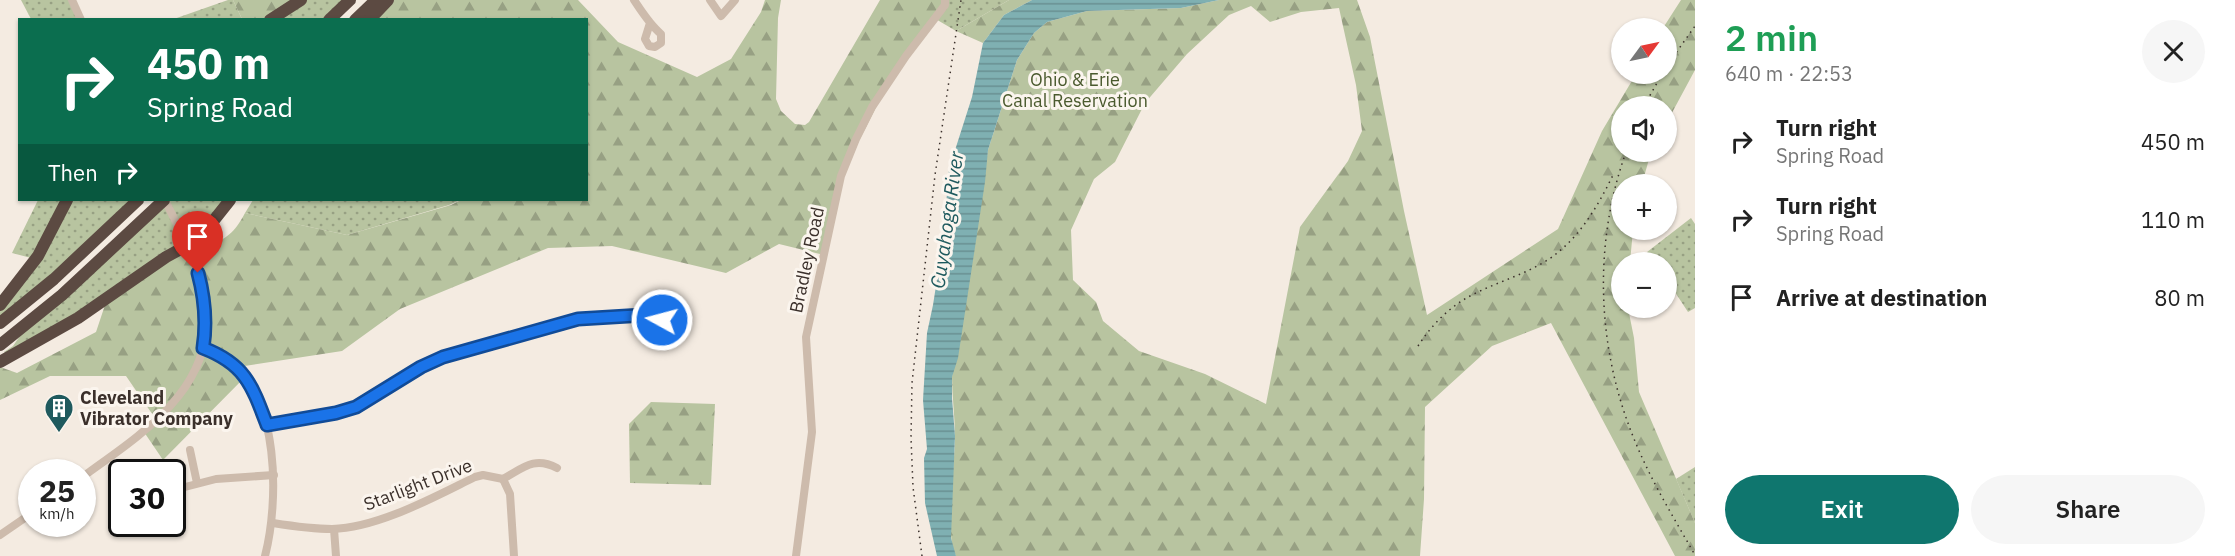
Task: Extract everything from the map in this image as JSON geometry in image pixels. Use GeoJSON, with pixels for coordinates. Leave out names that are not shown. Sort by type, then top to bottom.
{"type":"FeatureCollection","features":[{"type":"Feature","properties":{"kind":"highway"},"geometry":{"type":"LineString","coordinates":[[273,18],[301,0]]}},
{"type":"Feature","properties":{"kind":"highway"},"geometry":{"type":"LineString","coordinates":[[331,18],[350,0]]}},
{"type":"Feature","properties":{"kind":"highway"},"geometry":{"type":"LineString","coordinates":[[357,18],[376,0]]}},
{"type":"Feature","properties":{"kind":"highway"},"geometry":{"type":"LineString","coordinates":[[371,18],[388,0]]}},
{"type":"Feature","properties":{"kind":"highway"},"geometry":{"type":"LineString","coordinates":[[0,305],[38,256],[66,201]]}},
{"type":"Feature","properties":{"kind":"highway"},"geometry":{"type":"LineString","coordinates":[[0,323],[54,279],[137,201]]}},
{"type":"Feature","properties":{"kind":"highway"},"geometry":{"type":"LineString","coordinates":[[0,345],[62,295],[163,201]]}},
{"type":"Feature","properties":{"kind":"highway"},"geometry":{"type":"LineString","coordinates":[[0,362],[78,318],[166,257],[199,239],[229,201]]}},
{"type":"Feature","properties":{"kind":"street"},"geometry":{"type":"LineString","coordinates":[[72,0],[80,18]]}},
{"type":"Feature","properties":{"kind":"street"},"geometry":{"type":"LineString","coordinates":[[634,0],[650,23]]}},
{"type":"Feature","properties":{"kind":"street"},"geometry":{"type":"LineString","coordinates":[[710,0],[721,16],[735,0]]}},
{"type":"Feature","properties":{"kind":"street","name":"Bradley Road"},"geometry":{"type":"LineString","coordinates":[[796,556],[812,432],[806,337],[841,176],[872,107],[906,56],[945,5],[945,0]]}},
{"type":"Feature","properties":{"kind":"street"},"geometry":{"type":"LineString","coordinates":[[96,467],[144,432],[167,411],[188,384],[203,348],[206,315],[203,291],[187,246],[165,201]]}},
{"type":"Feature","properties":{"kind":"street"},"geometry":{"type":"LineString","coordinates":[[267,425],[336,413],[356,407],[421,367],[443,357],[578,319],[644,315],[662,320]]}},
{"type":"Feature","properties":{"kind":"street"},"geometry":{"type":"LineString","coordinates":[[203,348],[228,359],[245,377],[267,425],[274,475],[273,523],[265,556]]}},
{"type":"Feature","properties":{"kind":"street"},"geometry":{"type":"LineString","coordinates":[[189,450],[197,483]]}},
{"type":"Feature","properties":{"kind":"street"},"geometry":{"type":"LineString","coordinates":[[514,556],[510,494],[503,479],[532,463],[541,462],[557,468]]}},
{"type":"Feature","properties":{"kind":"street"},"geometry":{"type":"LineString","coordinates":[[186,487],[197,483],[274,475]]}},
{"type":"Feature","properties":{"kind":"street","name":"Starlight Drive"},"geometry":{"type":"LineString","coordinates":[[273,523],[334,529],[406,510],[475,477],[483,475],[503,479]]}},
{"type":"Feature","properties":{"kind":"street"},"geometry":{"type":"LineString","coordinates":[[0,535],[18,523]]}},
{"type":"Feature","properties":{"kind":"street"},"geometry":{"type":"LineString","coordinates":[[334,529],[336,556]]}},
{"type":"Feature","properties":{"kind":"green space"},"geometry":{"type":"Polygon","coordinates":[[[21,0],[72,0],[81,18],[30,18],[21,0]]]}},
{"type":"Feature","properties":{"kind":"green space"},"geometry":{"type":"Polygon","coordinates":[[[233,0],[242,18],[177,18],[233,0]]]}},
{"type":"Feature","properties":{"kind":"green space"},"geometry":{"type":"Polygon","coordinates":[[[233,0],[301,0],[273,18],[242,18],[233,0]]]}},
{"type":"Feature","properties":{"kind":"green space"},"geometry":{"type":"Polygon","coordinates":[[[301,0],[350,0],[330,18],[273,18],[301,0]]]}},
{"type":"Feature","properties":{"kind":"green space"},"geometry":{"type":"Polygon","coordinates":[[[388,0],[578,0],[618,42],[697,77],[731,59],[761,12],[765,0],[781,0],[778,18],[776,99],[781,111],[795,124],[805,125],[809,122],[880,0],[945,0],[891,78],[841,176],[824,255],[779,244],[726,273],[612,246],[548,248],[400,309],[342,351],[238,367],[245,377],[164,459],[144,432],[157,421],[126,376],[50,376],[0,400],[0,367],[17,373],[96,332],[107,299],[195,241],[207,248],[220,241],[233,230],[245,213],[347,235],[459,201],[588,201],[588,18],[370,18],[388,0]]]}},
{"type":"Feature","properties":{"kind":"green space"},"geometry":{"type":"Polygon","coordinates":[[[945,0],[1009,0],[956,31],[934,18],[945,0]]]}},
{"type":"Feature","properties":{"kind":"green space"},"geometry":{"type":"Polygon","coordinates":[[[1009,0],[1032,0],[1004,15],[983,43],[956,31],[1009,0]]]}},
{"type":"Feature","properties":{"kind":"green space","name":"Ohio & Erie Canal Reservation"},"geometry":{"type":"Polygon","coordinates":[[[1219,0],[1357,0],[1370,37],[1427,315],[1558,229],[1611,116],[1611,162],[1648,162],[1645,174],[1611,174],[1611,240],[1632,240],[1631,252],[1611,252],[1611,318],[1630,318],[1639,392],[1695,523],[1695,556],[1675,556],[1551,323],[1492,346],[1425,407],[1424,499],[1420,556],[956,556],[950,516],[955,437],[952,377],[988,150],[1017,60],[1034,33],[1047,22],[1087,11],[1181,8],[1219,0]],[[1251,6],[1229,15],[1187,54],[1145,103],[1115,162],[1094,179],[1071,230],[1073,280],[1096,302],[1103,321],[1139,351],[1205,374],[1266,404],[1300,227],[1348,161],[1362,131],[1356,85],[1339,8],[1301,12],[1270,22],[1251,6]]]}},
{"type":"Feature","properties":{"kind":"green space"},"geometry":{"type":"Polygon","coordinates":[[[1681,0],[1695,0],[1695,70],[1677,103],[1677,96],[1623,96],[1630,84],[1677,84],[1677,18],[1669,18],[1681,0]]]}},
{"type":"Feature","properties":{"kind":"green space"},"geometry":{"type":"Polygon","coordinates":[[[38,201],[137,201],[0,323],[0,305],[35,259],[12,253],[38,201]]]}},
{"type":"Feature","properties":{"kind":"green space"},"geometry":{"type":"Polygon","coordinates":[[[163,201],[225,201],[195,241],[7,355],[4,352],[13,346],[31,320],[163,201]]]}},
{"type":"Feature","properties":{"kind":"green space"},"geometry":{"type":"Polygon","coordinates":[[[252,201],[458,201],[347,235],[245,213],[252,201]]]}},
{"type":"Feature","properties":{"kind":"green space"},"geometry":{"type":"Polygon","coordinates":[[[1691,218],[1695,224],[1695,308],[1688,312],[1677,295],[1677,252],[1647,252],[1663,240],[1677,240],[1677,229],[1691,218]]]}},
{"type":"Feature","properties":{"kind":"green space"},"geometry":{"type":"Polygon","coordinates":[[[651,402],[715,404],[711,485],[630,483],[629,424],[651,402]]]}},
{"type":"Feature","properties":{"kind":"green space"},"geometry":{"type":"Polygon","coordinates":[[[1695,467],[1695,523],[1676,479],[1695,467]]]}},
{"type":"Feature","properties":{"kind":"water","name":"Cuyahoga River"},"geometry":{"type":"Polygon","coordinates":[[[1032,0],[1219,0],[1181,8],[1087,11],[1047,22],[1034,33],[1017,60],[988,150],[958,358],[952,377],[955,436],[951,538],[956,556],[937,556],[925,503],[924,458],[927,449],[923,400],[927,333],[943,241],[949,169],[972,97],[983,43],[1004,15],[1032,0]]]}},
{"type":"Feature","properties":{"kind":"railway"},"geometry":{"type":"LineString","coordinates":[[922,556],[913,487],[912,383],[935,175],[961,0]]}},
{"type":"Feature","properties":{"kind":"railway"},"geometry":{"type":"LineString","coordinates":[[1677,51],[1695,26]]}},
{"type":"Feature","properties":{"kind":"railway"},"geometry":{"type":"LineString","coordinates":[[1650,96],[1656,84]]}},
{"type":"Feature","properties":{"kind":"railway"},"geometry":{"type":"LineString","coordinates":[[1623,162],[1615,188],[1604,262],[1607,337],[1624,411],[1637,446],[1657,488],[1695,555]]}},
{"type":"Feature","properties":{"kind":"railway"},"geometry":{"type":"LineString","coordinates":[[1418,346],[1437,322],[1460,302],[1534,268],[1562,249],[1588,219],[1614,173]]}},
{"type":"Feature","properties":{"kind":"place","name":"Cleveland Vibrator Company"},"geometry":{"type":"Point","coordinates":[59,434]}},
{"type":"Feature","properties":{"kind":"route"},"geometry":{"type":"LineString","coordinates":[[198,273],[206,315],[203,348],[228,359],[237,367],[251,388],[267,425],[336,413],[356,407],[421,367],[443,357],[578,319],[644,315],[662,320]]}}]}
